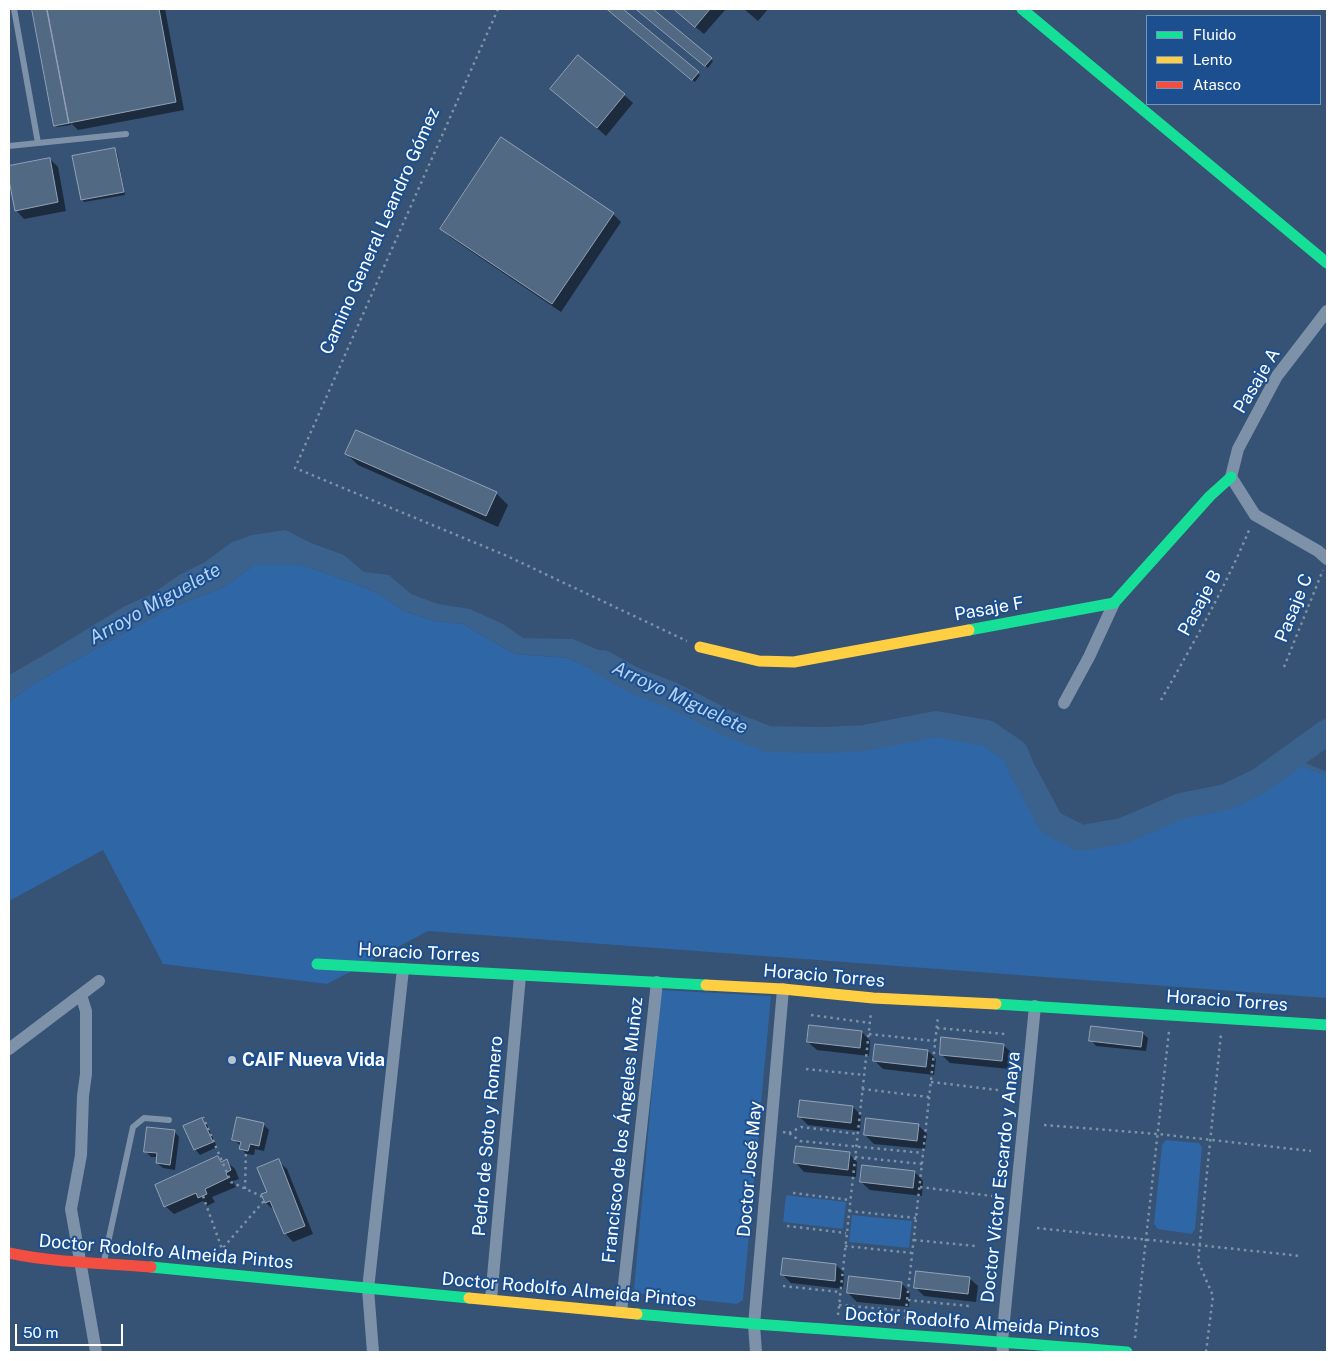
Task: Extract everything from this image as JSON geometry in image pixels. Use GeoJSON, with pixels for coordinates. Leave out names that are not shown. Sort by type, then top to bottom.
{"type":"FeatureCollection","features":[{"type":"Feature","properties":{"kind":"street"},"geometry":{"type":"LineString","coordinates":[[1022,9],[1327,263]]}},
{"type":"Feature","properties":{"kind":"street","name":"Pasaje A"},"geometry":{"type":"LineString","coordinates":[[1231,476],[1238,449],[1277,376],[1327,311]]}},
{"type":"Feature","properties":{"kind":"street"},"geometry":{"type":"LineString","coordinates":[[1064,703],[1089,657],[1114,603],[1210,496],[1231,476],[1255,515],[1318,551],[1327,559]]}},
{"type":"Feature","properties":{"kind":"street","name":"Pasaje F"},"geometry":{"type":"LineString","coordinates":[[700,647],[757,662],[777,664],[1114,603]]}},
{"type":"Feature","properties":{"kind":"street","name":"Horacio Torres"},"geometry":{"type":"LineString","coordinates":[[317,964],[783,989],[873,998],[1171,1014],[1327,1025]]}},
{"type":"Feature","properties":{"kind":"street"},"geometry":{"type":"LineString","coordinates":[[373,1352],[368,1289],[403,969]]}},
{"type":"Feature","properties":{"kind":"street","name":"Pedro de Soto y Romero"},"geometry":{"type":"LineString","coordinates":[[491,1299],[520,976]]}},
{"type":"Feature","properties":{"kind":"street"},"geometry":{"type":"LineString","coordinates":[[9,1050],[99,981]]}},
{"type":"Feature","properties":{"kind":"street","name":"Francisco de los Ángeles Muñoz"},"geometry":{"type":"LineString","coordinates":[[621,1312],[656,982]]}},
{"type":"Feature","properties":{"kind":"street","name":"Doctor José May"},"geometry":{"type":"LineString","coordinates":[[756,1352],[754,1325],[783,989]]}},
{"type":"Feature","properties":{"kind":"street"},"geometry":{"type":"LineString","coordinates":[[81,995],[86,1011],[86,1074],[83,1096],[81,1155],[71,1210],[96,1352]]}},
{"type":"Feature","properties":{"kind":"street","name":"Doctor Víctor Escardo y Anaya"},"geometry":{"type":"LineString","coordinates":[[1002,1347],[1035,1006]]}},
{"type":"Feature","properties":{"kind":"street","name":"Doctor Rodolfo Almeida Pintos"},"geometry":{"type":"LineString","coordinates":[[9,1253],[82,1264],[104,1263],[754,1325],[904,1335],[1002,1347],[1131,1348]]}},
{"type":"Feature","properties":{"kind":"lane"},"geometry":{"type":"LineString","coordinates":[[14,9],[38,143]]}},
{"type":"Feature","properties":{"kind":"lane"},"geometry":{"type":"LineString","coordinates":[[9,146],[126,134]]}},
{"type":"Feature","properties":{"kind":"lane"},"geometry":{"type":"LineString","coordinates":[[104,1263],[133,1128],[144,1118],[169,1120]]}},
{"type":"Feature","properties":{"kind":"path","name":"Camino General Leandro Gómez"},"geometry":{"type":"LineString","coordinates":[[498,9],[295,468],[507,556],[700,647]]}},
{"type":"Feature","properties":{"kind":"path","name":"Pasaje B"},"geometry":{"type":"LineString","coordinates":[[1161,700],[1215,604],[1234,566],[1255,515]]}},
{"type":"Feature","properties":{"kind":"path","name":"Pasaje C"},"geometry":{"type":"LineString","coordinates":[[1284,667],[1327,559]]}},
{"type":"Feature","properties":{"kind":"path"},"geometry":{"type":"LineString","coordinates":[[836,1330],[873,998]]}},
{"type":"Feature","properties":{"kind":"path"},"geometry":{"type":"LineString","coordinates":[[904,1335],[939,1002]]}},
{"type":"Feature","properties":{"kind":"path"},"geometry":{"type":"LineString","coordinates":[[1131,1348],[1147,1240],[1171,1014]]}},
{"type":"Feature","properties":{"kind":"path"},"geometry":{"type":"LineString","coordinates":[[811,1015],[870,1022]]}},
{"type":"Feature","properties":{"kind":"path"},"geometry":{"type":"LineString","coordinates":[[1206,1352],[1213,1296],[1198,1261],[1223,1018]]}},
{"type":"Feature","properties":{"kind":"path"},"geometry":{"type":"LineString","coordinates":[[937,1028],[1005,1034]]}},
{"type":"Feature","properties":{"kind":"path"},"geometry":{"type":"LineString","coordinates":[[868,1034],[935,1041]]}},
{"type":"Feature","properties":{"kind":"path"},"geometry":{"type":"LineString","coordinates":[[806,1069],[864,1075]]}},
{"type":"Feature","properties":{"kind":"path"},"geometry":{"type":"LineString","coordinates":[[931,1082],[998,1090]]}},
{"type":"Feature","properties":{"kind":"path"},"geometry":{"type":"LineString","coordinates":[[862,1090],[929,1097]]}},
{"type":"Feature","properties":{"kind":"path"},"geometry":{"type":"LineString","coordinates":[[203,1118],[231,1182],[261,1196],[263,1202],[222,1249],[203,1196]]}},
{"type":"Feature","properties":{"kind":"path"},"geometry":{"type":"LineString","coordinates":[[1044,1125],[1210,1139],[1311,1151]]}},
{"type":"Feature","properties":{"kind":"path"},"geometry":{"type":"LineString","coordinates":[[790,1133],[801,1127],[858,1134]]}},
{"type":"Feature","properties":{"kind":"path"},"geometry":{"type":"LineString","coordinates":[[771,1130],[790,1133],[800,1141],[923,1153]]}},
{"type":"Feature","properties":{"kind":"path"},"geometry":{"type":"LineString","coordinates":[[245,1189],[246,1150]]}},
{"type":"Feature","properties":{"kind":"path"},"geometry":{"type":"LineString","coordinates":[[855,1157],[922,1164]]}},
{"type":"Feature","properties":{"kind":"path"},"geometry":{"type":"LineString","coordinates":[[920,1187],[992,1196]]}},
{"type":"Feature","properties":{"kind":"path"},"geometry":{"type":"LineString","coordinates":[[793,1193],[850,1200]]}},
{"type":"Feature","properties":{"kind":"path"},"geometry":{"type":"LineString","coordinates":[[849,1211],[916,1218]]}},
{"type":"Feature","properties":{"kind":"path"},"geometry":{"type":"LineString","coordinates":[[787,1226],[846,1233]]}},
{"type":"Feature","properties":{"kind":"path"},"geometry":{"type":"LineString","coordinates":[[1037,1228],[1301,1256]]}},
{"type":"Feature","properties":{"kind":"path"},"geometry":{"type":"LineString","coordinates":[[914,1240],[975,1246]]}},
{"type":"Feature","properties":{"kind":"path"},"geometry":{"type":"LineString","coordinates":[[845,1246],[912,1252]]}},
{"type":"Feature","properties":{"kind":"path"},"geometry":{"type":"LineString","coordinates":[[783,1286],[840,1292]]}},
{"type":"Feature","properties":{"kind":"path"},"geometry":{"type":"LineString","coordinates":[[908,1300],[969,1306]]}},
{"type":"Feature","properties":{"kind":"path"},"geometry":{"type":"LineString","coordinates":[[839,1305],[906,1311]]}},
{"type":"Feature","properties":{"kind":"shaded area"},"geometry":{"type":"Polygon","coordinates":[[[254,565],[302,565],[379,594],[404,611],[435,621],[463,624],[515,654],[568,658],[612,678],[633,680],[672,695],[727,723],[768,739],[824,740],[864,738],[936,724],[987,733],[1015,752],[1051,823],[1081,838],[1122,831],[1181,806],[1226,797],[1259,781],[1289,759],[1327,774],[1327,998],[428,931],[327,984],[163,964],[103,850],[9,901],[9,702],[30,686],[170,608],[224,587],[254,565]]]}},
{"type":"Feature","properties":{"kind":"shaded area"},"geometry":{"type":"Polygon","coordinates":[[[661,990],[771,996],[743,1300],[737,1304],[643,1294],[634,1289],[661,990]]]}},
{"type":"Feature","properties":{"kind":"shaded area"},"geometry":{"type":"Polygon","coordinates":[[[1166,1140],[1199,1143],[1202,1147],[1195,1229],[1192,1234],[1158,1229],[1154,1224],[1162,1145],[1166,1140]]]}},
{"type":"Feature","properties":{"kind":"shaded area"},"geometry":{"type":"Polygon","coordinates":[[[786,1195],[846,1202],[843,1229],[783,1222],[786,1195]]]}},
{"type":"Feature","properties":{"kind":"shaded area"},"geometry":{"type":"Polygon","coordinates":[[[852,1215],[912,1221],[909,1248],[849,1242],[852,1215]]]}},
{"type":"Feature","properties":{"kind":"water"},"geometry":{"type":"Polygon","coordinates":[[[286,530],[311,543],[344,555],[364,572],[389,575],[411,594],[438,604],[470,609],[503,624],[523,638],[573,639],[608,654],[633,680],[612,678],[568,658],[515,654],[463,624],[435,621],[404,611],[379,594],[302,565],[254,565],[224,587],[170,608],[30,686],[9,702],[9,675],[125,606],[152,594],[179,575],[205,562],[232,542],[252,535],[286,530]]]}},
{"type":"Feature","properties":{"kind":"building"},"geometry":{"type":"Polygon","coordinates":[[[32,9],[47,9],[69,123],[54,126],[32,9]]]}},
{"type":"Feature","properties":{"kind":"building"},"geometry":{"type":"Polygon","coordinates":[[[47,9],[159,9],[176,102],[69,123],[47,9]]]}},
{"type":"Feature","properties":{"kind":"building"},"geometry":{"type":"Polygon","coordinates":[[[607,9],[623,9],[699,72],[692,80],[607,9]]]}},
{"type":"Feature","properties":{"kind":"building"},"geometry":{"type":"Polygon","coordinates":[[[636,9],[653,9],[712,58],[705,66],[636,9]]]}},
{"type":"Feature","properties":{"kind":"building"},"geometry":{"type":"Polygon","coordinates":[[[674,9],[710,9],[695,27],[674,9]]]}},
{"type":"Feature","properties":{"kind":"building"},"geometry":{"type":"Polygon","coordinates":[[[578,55],[625,94],[597,128],[550,89],[578,55]]]}},
{"type":"Feature","properties":{"kind":"building"},"geometry":{"type":"Polygon","coordinates":[[[501,137],[614,213],[552,304],[440,229],[501,137]]]}},
{"type":"Feature","properties":{"kind":"building"},"geometry":{"type":"Polygon","coordinates":[[[115,148],[124,192],[81,200],[72,156],[115,148]]]}},
{"type":"Feature","properties":{"kind":"building"},"geometry":{"type":"Polygon","coordinates":[[[50,158],[58,202],[15,211],[9,180],[9,166],[50,158]]]}},
{"type":"Feature","properties":{"kind":"building"},"geometry":{"type":"Polygon","coordinates":[[[356,430],[497,492],[486,516],[345,454],[356,430]]]}},
{"type":"Feature","properties":{"kind":"building"},"geometry":{"type":"Polygon","coordinates":[[[809,1025],[862,1031],[860,1048],[807,1042],[809,1025]]]}},
{"type":"Feature","properties":{"kind":"building"},"geometry":{"type":"Polygon","coordinates":[[[1091,1026],[1143,1032],[1141,1047],[1089,1041],[1091,1026]]]}},
{"type":"Feature","properties":{"kind":"building"},"geometry":{"type":"Polygon","coordinates":[[[941,1037],[1004,1044],[1002,1061],[940,1055],[941,1037]]]}},
{"type":"Feature","properties":{"kind":"building"},"geometry":{"type":"Polygon","coordinates":[[[875,1044],[928,1050],[926,1067],[873,1061],[875,1044]]]}},
{"type":"Feature","properties":{"kind":"building"},"geometry":{"type":"Polygon","coordinates":[[[800,1100],[853,1106],[851,1123],[798,1117],[800,1100]]]}},
{"type":"Feature","properties":{"kind":"building"},"geometry":{"type":"Polygon","coordinates":[[[237,1117],[264,1123],[259,1146],[250,1144],[248,1151],[239,1149],[241,1142],[232,1140],[237,1117]]]}},
{"type":"Feature","properties":{"kind":"building"},"geometry":{"type":"Polygon","coordinates":[[[202,1118],[213,1142],[194,1150],[183,1126],[202,1118]]]}},
{"type":"Feature","properties":{"kind":"building"},"geometry":{"type":"Polygon","coordinates":[[[866,1118],[919,1124],[917,1141],[864,1135],[866,1118]]]}},
{"type":"Feature","properties":{"kind":"building"},"geometry":{"type":"Polygon","coordinates":[[[147,1127],[175,1130],[170,1165],[156,1163],[157,1153],[144,1152],[147,1127]]]}},
{"type":"Feature","properties":{"kind":"building"},"geometry":{"type":"Polygon","coordinates":[[[796,1146],[850,1152],[848,1170],[794,1163],[796,1146]]]}},
{"type":"Feature","properties":{"kind":"building"},"geometry":{"type":"Polygon","coordinates":[[[218,1156],[221,1162],[227,1159],[231,1170],[226,1173],[228,1178],[205,1189],[207,1194],[198,1198],[196,1193],[164,1207],[155,1185],[218,1156]]]}},
{"type":"Feature","properties":{"kind":"building"},"geometry":{"type":"Polygon","coordinates":[[[279,1159],[305,1226],[284,1234],[270,1201],[265,1203],[261,1194],[267,1192],[257,1168],[279,1159]]]}},
{"type":"Feature","properties":{"kind":"building"},"geometry":{"type":"Polygon","coordinates":[[[862,1165],[915,1171],[913,1188],[860,1182],[862,1165]]]}},
{"type":"Feature","properties":{"kind":"building"},"geometry":{"type":"Polygon","coordinates":[[[783,1258],[836,1264],[835,1281],[781,1275],[783,1258]]]}},
{"type":"Feature","properties":{"kind":"building"},"geometry":{"type":"Polygon","coordinates":[[[916,1271],[970,1277],[968,1294],[914,1288],[916,1271]]]}},
{"type":"Feature","properties":{"kind":"building"},"geometry":{"type":"Polygon","coordinates":[[[849,1276],[902,1282],[900,1299],[847,1293],[849,1276]]]}},
{"type":"Feature","properties":{"kind":"waterway","name":"Arroyo Miguelete"},"geometry":{"type":"LineString","coordinates":[[603,663],[633,680],[672,695],[727,723],[768,739],[824,740],[864,738],[936,724],[987,733],[1015,752],[1051,823],[1081,838],[1122,831],[1181,806],[1226,797],[1259,781],[1327,732]]}},
{"type":"Feature","properties":{"kind":"waterway"},"geometry":{"type":"LineString","coordinates":[[1289,759],[1327,774]]}},
{"type":"Feature","properties":{"kind":"traffic: fast"},"geometry":{"type":"LineString","coordinates":[[1022,9],[1327,263]]}},
{"type":"Feature","properties":{"kind":"traffic: fast"},"geometry":{"type":"LineString","coordinates":[[969,630],[1114,603],[1210,496],[1231,477]]}},
{"type":"Feature","properties":{"kind":"traffic: fast"},"geometry":{"type":"LineString","coordinates":[[317,964],[706,985]]}},
{"type":"Feature","properties":{"kind":"traffic: fast"},"geometry":{"type":"LineString","coordinates":[[996,1004],[1327,1025]]}},
{"type":"Feature","properties":{"kind":"traffic: fast"},"geometry":{"type":"LineString","coordinates":[[151,1267],[469,1298]]}},
{"type":"Feature","properties":{"kind":"traffic: fast"},"geometry":{"type":"LineString","coordinates":[[637,1314],[1127,1352]]}},
{"type":"Feature","properties":{"kind":"traffic: slow"},"geometry":{"type":"LineString","coordinates":[[700,647],[759,661],[794,662],[969,630]]}},
{"type":"Feature","properties":{"kind":"traffic: slow"},"geometry":{"type":"LineString","coordinates":[[706,985],[783,989],[873,998],[996,1004]]}},
{"type":"Feature","properties":{"kind":"traffic: slow"},"geometry":{"type":"LineString","coordinates":[[469,1298],[637,1314]]}},
{"type":"Feature","properties":{"kind":"traffic: jam"},"geometry":{"type":"LineString","coordinates":[[9,1253],[62,1261],[151,1267]]}},
{"type":"Feature","properties":{"kind":"place","name":"CAIF Nueva Vida"},"geometry":{"type":"Point","coordinates":[232,1060]}}]}
